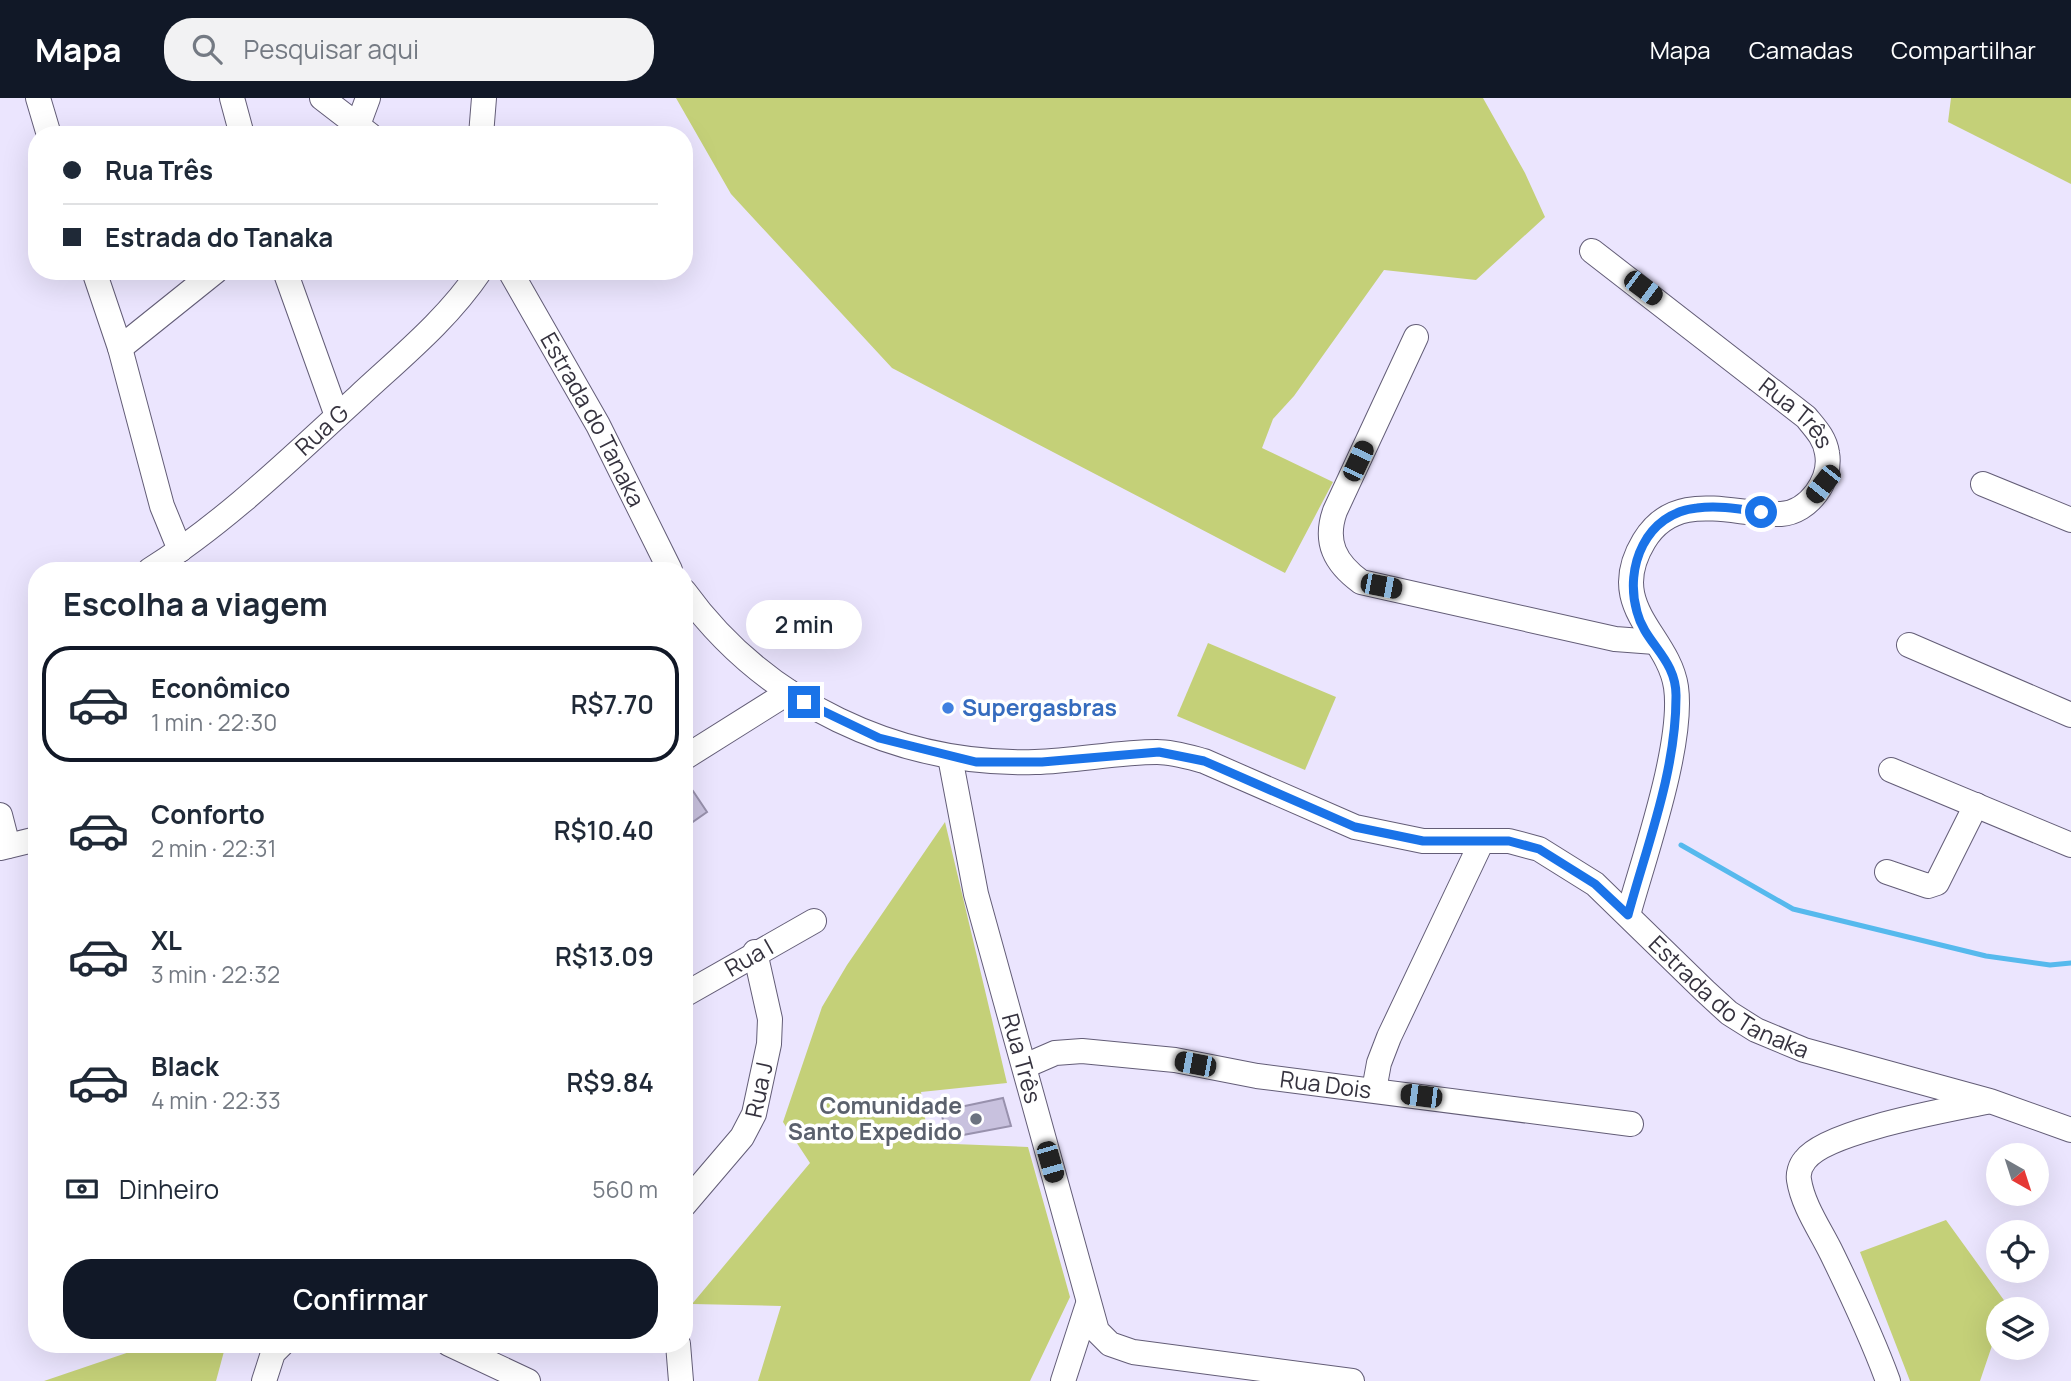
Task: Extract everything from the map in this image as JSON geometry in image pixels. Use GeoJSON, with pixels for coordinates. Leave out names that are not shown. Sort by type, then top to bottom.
{"type":"FeatureCollection","features":[{"type":"Feature","properties":{"kind":"street"},"geometry":{"type":"LineString","coordinates":[[38,98],[46,126]]}},
{"type":"Feature","properties":{"kind":"street"},"geometry":{"type":"LineString","coordinates":[[232,98],[240,126]]}},
{"type":"Feature","properties":{"kind":"street"},"geometry":{"type":"LineString","coordinates":[[322,98],[359,126]]}},
{"type":"Feature","properties":{"kind":"street"},"geometry":{"type":"LineString","coordinates":[[364,126],[368,98]]}},
{"type":"Feature","properties":{"kind":"street"},"geometry":{"type":"LineString","coordinates":[[482,126],[484,98]]}},
{"type":"Feature","properties":{"kind":"street","name":"Rua Três"},"geometry":{"type":"LineString","coordinates":[[1592,251],[1782,395],[1821,435],[1829,466],[1823,484],[1797,510],[1782,514],[1696,508],[1673,513],[1644,540],[1636,561],[1632,584],[1637,614],[1671,667],[1676,692],[1676,711],[1667,773],[1628,915]]}},
{"type":"Feature","properties":{"kind":"street"},"geometry":{"type":"LineString","coordinates":[[97,280],[120,348],[162,506],[180,550]]}},
{"type":"Feature","properties":{"kind":"street"},"geometry":{"type":"LineString","coordinates":[[120,348],[205,280]]}},
{"type":"Feature","properties":{"kind":"street"},"geometry":{"type":"LineString","coordinates":[[288,280],[337,416]]}},
{"type":"Feature","properties":{"kind":"street","name":"Rua G"},"geometry":{"type":"LineString","coordinates":[[162,562],[222,520],[337,416],[436,325],[473,280]]}},
{"type":"Feature","properties":{"kind":"street","name":"Estrada do Tanaka"},"geometry":{"type":"LineString","coordinates":[[515,280],[598,425],[666,562]]}},
{"type":"Feature","properties":{"kind":"street"},"geometry":{"type":"LineString","coordinates":[[1416,337],[1329,527],[1336,559],[1361,582],[1615,639],[1655,642]]}},
{"type":"Feature","properties":{"kind":"street"},"geometry":{"type":"LineString","coordinates":[[1983,484],[2071,520]]}},
{"type":"Feature","properties":{"kind":"street","name":"Estrada do Tanaka"},"geometry":{"type":"LineString","coordinates":[[693,601],[755,667],[821,712],[879,738],[950,757],[988,763],[1042,762],[1159,752],[1204,761],[1355,827],[1423,841],[1509,841],[1539,849],[1595,884],[1729,1013],[1756,1030],[1850,1065],[1990,1101],[2071,1130]]}},
{"type":"Feature","properties":{"kind":"street"},"geometry":{"type":"LineString","coordinates":[[1909,645],[2071,715]]}},
{"type":"Feature","properties":{"kind":"street"},"geometry":{"type":"LineString","coordinates":[[693,752],[789,692]]}},
{"type":"Feature","properties":{"kind":"street","name":"Rua Três"},"geometry":{"type":"LineString","coordinates":[[950,757],[976,894],[1026,1066],[1088,1304],[1100,1335],[1118,1347],[1266,1372],[1352,1381]]}},
{"type":"Feature","properties":{"kind":"street"},"geometry":{"type":"LineString","coordinates":[[1891,770],[2071,845]]}},
{"type":"Feature","properties":{"kind":"street"},"geometry":{"type":"LineString","coordinates":[[1887,872],[1928,886],[1937,883],[1976,805]]}},
{"type":"Feature","properties":{"kind":"street"},"geometry":{"type":"LineString","coordinates":[[0,815],[4,847],[28,841]]}},
{"type":"Feature","properties":{"kind":"street"},"geometry":{"type":"LineString","coordinates":[[1374,1090],[1379,1063],[1389,1037],[1482,841]]}},
{"type":"Feature","properties":{"kind":"street","name":"Rua I"},"geometry":{"type":"LineString","coordinates":[[693,990],[755,952],[814,921]]}},
{"type":"Feature","properties":{"kind":"street","name":"Rua J"},"geometry":{"type":"LineString","coordinates":[[693,1194],[742,1137],[754,1114],[769,1044],[770,1019],[755,952]]}},
{"type":"Feature","properties":{"kind":"street","name":"Rua Dois"},"geometry":{"type":"LineString","coordinates":[[1026,1066],[1055,1054],[1082,1051],[1175,1060],[1257,1076],[1631,1124]]}},
{"type":"Feature","properties":{"kind":"street"},"geometry":{"type":"LineString","coordinates":[[1888,1381],[1857,1307],[1808,1206],[1799,1178],[1800,1168],[1810,1154],[1841,1139],[1907,1119],[1990,1101]]}},
{"type":"Feature","properties":{"kind":"street"},"geometry":{"type":"LineString","coordinates":[[1063,1381],[1088,1304]]}},
{"type":"Feature","properties":{"kind":"street"},"geometry":{"type":"LineString","coordinates":[[264,1381],[273,1353]]}},
{"type":"Feature","properties":{"kind":"street"},"geometry":{"type":"LineString","coordinates":[[468,1353],[528,1381]]}},
{"type":"Feature","properties":{"kind":"street"},"geometry":{"type":"LineString","coordinates":[[675,1379],[677,1353]]}},
{"type":"Feature","properties":{"kind":"green space"},"geometry":{"type":"Polygon","coordinates":[[[676,98],[1483,98],[1525,173],[1545,217],[1476,280],[1384,270],[1294,396],[1273,419],[1262,448],[1333,482],[1285,573],[892,368],[731,194],[676,98]]]}},
{"type":"Feature","properties":{"kind":"green space"},"geometry":{"type":"Polygon","coordinates":[[[1951,98],[2071,98],[2071,184],[1948,122],[1951,98]]]}},
{"type":"Feature","properties":{"kind":"green space"},"geometry":{"type":"Polygon","coordinates":[[[1208,643],[1336,697],[1305,770],[1177,716],[1208,643]]]}},
{"type":"Feature","properties":{"kind":"green space"},"geometry":{"type":"Polygon","coordinates":[[[945,822],[1007,1083],[921,1092],[929,1143],[1028,1147],[1070,1297],[1030,1381],[758,1381],[781,1306],[693,1304],[810,1163],[783,1122],[822,1007],[847,965],[945,822]]]}},
{"type":"Feature","properties":{"kind":"green space"},"geometry":{"type":"Polygon","coordinates":[[[1946,1220],[1986,1275],[1986,1283],[1992,1283],[2002,1297],[1986,1297],[1987,1360],[1980,1381],[1910,1381],[1860,1252],[1946,1220]]]}},
{"type":"Feature","properties":{"kind":"green space"},"geometry":{"type":"Polygon","coordinates":[[[126,1353],[224,1353],[216,1381],[44,1381],[126,1353]]]}},
{"type":"Feature","properties":{"kind":"building"},"geometry":{"type":"Polygon","coordinates":[[[693,791],[707,812],[693,822],[693,791]]]}},
{"type":"Feature","properties":{"kind":"building","name":"Comunidade Santo Expedido"},"geometry":{"type":"Polygon","coordinates":[[[1003,1098],[1011,1126],[947,1138],[941,1111],[1003,1098]]]}},
{"type":"Feature","properties":{"kind":"waterway"},"geometry":{"type":"LineString","coordinates":[[1681,845],[1793,909],[1986,956],[2050,965],[2071,963]]}},
{"type":"Feature","properties":{"kind":"place","name":"Supergasbras"},"geometry":{"type":"Point","coordinates":[948,708]}},
{"type":"Feature","properties":{"kind":"place","name":"Comunidade Santo Expedido"},"geometry":{"type":"Point","coordinates":[976,1119]}},
{"type":"Feature","properties":{"kind":"route"},"geometry":{"type":"LineString","coordinates":[[804,702],[879,738],[976,762],[1042,762],[1159,752],[1204,761],[1355,827],[1423,841],[1509,841],[1539,849],[1561,860],[1595,884],[1628,915],[1667,773],[1676,711],[1675,680],[1671,667],[1637,614],[1632,584],[1636,561],[1644,540],[1673,513],[1696,508],[1734,508],[1761,512]]}}]}
